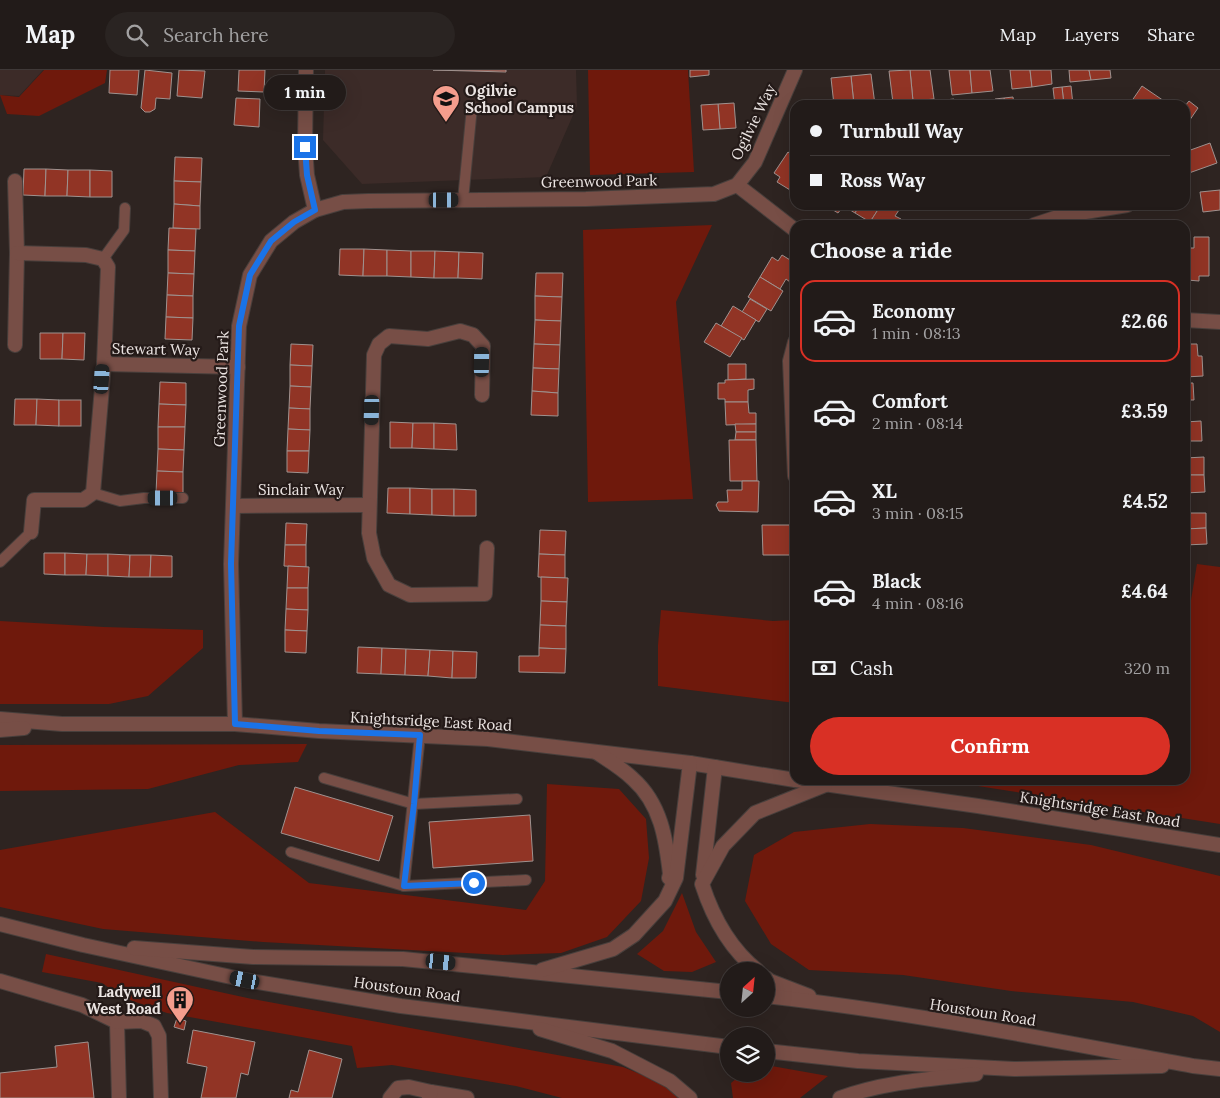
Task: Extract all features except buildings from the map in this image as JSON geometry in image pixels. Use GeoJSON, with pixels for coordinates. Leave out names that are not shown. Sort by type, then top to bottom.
{"type":"FeatureCollection","features":[{"type":"Feature","properties":{"kind":"street"},"geometry":{"type":"LineString","coordinates":[[306,70],[305,147],[307,175],[315,210]]}},
{"type":"Feature","properties":{"kind":"street","name":"Ogilvie Way"},"geometry":{"type":"LineString","coordinates":[[737,185],[755,162],[795,70]]}},
{"type":"Feature","properties":{"kind":"street"},"geometry":{"type":"LineString","coordinates":[[15,181],[17,253],[15,345]]}},
{"type":"Feature","properties":{"kind":"street"},"geometry":{"type":"LineString","coordinates":[[737,185],[790,226]]}},
{"type":"Feature","properties":{"kind":"street","name":"Greenwood Park"},"geometry":{"type":"LineString","coordinates":[[235,724],[231,564],[239,326],[250,275],[271,241],[294,222],[315,210],[343,202],[586,199],[714,194],[737,185]]}},
{"type":"Feature","properties":{"kind":"street"},"geometry":{"type":"LineString","coordinates":[[1049,220],[1097,210]]}},
{"type":"Feature","properties":{"kind":"street"},"geometry":{"type":"LineString","coordinates":[[17,253],[86,255],[104,259]]}},
{"type":"Feature","properties":{"kind":"street","name":"Stewart Way"},"geometry":{"type":"LineString","coordinates":[[93,493],[104,364],[108,267],[104,259]]}},
{"type":"Feature","properties":{"kind":"street"},"geometry":{"type":"LineString","coordinates":[[1190,319],[1220,322]]}},
{"type":"Feature","properties":{"kind":"street"},"geometry":{"type":"LineString","coordinates":[[482,395],[482,346],[473,335],[460,331],[428,339],[389,336],[379,344],[374,355],[369,533],[374,558],[389,585],[410,595],[485,594],[487,548]]}},
{"type":"Feature","properties":{"kind":"street","name":"Stewart Way"},"geometry":{"type":"LineString","coordinates":[[104,364],[238,366]]}},
{"type":"Feature","properties":{"kind":"street"},"geometry":{"type":"LineString","coordinates":[[31,532],[34,500],[83,500],[93,493]]}},
{"type":"Feature","properties":{"kind":"street","name":"Sinclair Way"},"geometry":{"type":"LineString","coordinates":[[233,506],[369,505]]}},
{"type":"Feature","properties":{"kind":"street","name":"Knightsridge East Road"},"geometry":{"type":"LineString","coordinates":[[0,719],[62,724],[235,724],[319,731],[488,739],[690,763],[790,779]]}},
{"type":"Feature","properties":{"kind":"street","name":"Knightsridge East Road"},"geometry":{"type":"LineString","coordinates":[[0,730],[62,724]]}},
{"type":"Feature","properties":{"kind":"street"},"geometry":{"type":"LineString","coordinates":[[595,751],[633,778],[650,797],[660,818],[670,874],[665,901]]}},
{"type":"Feature","properties":{"kind":"street"},"geometry":{"type":"LineString","coordinates":[[537,972],[613,949],[634,935],[665,901],[676,878],[690,763]]}},
{"type":"Feature","properties":{"kind":"street"},"geometry":{"type":"LineString","coordinates":[[715,767],[702,884],[709,906],[722,931],[747,962]]}},
{"type":"Feature","properties":{"kind":"street"},"geometry":{"type":"LineString","coordinates":[[702,884],[723,846],[755,813],[826,785]]}},
{"type":"Feature","properties":{"kind":"street","name":"Knightsridge East Road"},"geometry":{"type":"LineString","coordinates":[[826,785],[978,806],[1220,845]]}},
{"type":"Feature","properties":{"kind":"street","name":"Houstoun Road"},"geometry":{"type":"LineString","coordinates":[[0,924],[83,945],[255,981],[401,1006],[720,1046]]}},
{"type":"Feature","properties":{"kind":"street","name":"Houstoun Road"},"geometry":{"type":"LineString","coordinates":[[83,945],[252,957],[403,959],[720,991]]}},
{"type":"Feature","properties":{"kind":"street"},"geometry":{"type":"LineString","coordinates":[[0,980],[82,1005],[117,1022],[142,1021],[154,1026],[159,1036],[161,1098]]}},
{"type":"Feature","properties":{"kind":"street"},"geometry":{"type":"LineString","coordinates":[[775,983],[830,1003]]}},
{"type":"Feature","properties":{"kind":"street","name":"Houstoun Road"},"geometry":{"type":"LineString","coordinates":[[775,997],[830,1003],[1017,1033],[1193,1066],[1220,1069]]}},
{"type":"Feature","properties":{"kind":"street"},"geometry":{"type":"LineString","coordinates":[[503,1018],[612,1051],[670,1080],[690,1098]]}},
{"type":"Feature","properties":{"kind":"street"},"geometry":{"type":"LineString","coordinates":[[117,1022],[119,1098]]}},
{"type":"Feature","properties":{"kind":"street","name":"Houstoun Road"},"geometry":{"type":"LineString","coordinates":[[775,1052],[858,1061],[1014,1069],[1193,1066]]}},
{"type":"Feature","properties":{"kind":"street"},"geometry":{"type":"LineString","coordinates":[[840,1098],[861,1090],[893,1084],[1014,1069]]}},
{"type":"Feature","properties":{"kind":"street"},"geometry":{"type":"LineString","coordinates":[[390,1098],[398,1088],[409,1087],[430,1095],[467,1098]]}},
{"type":"Feature","properties":{"kind":"lane"},"geometry":{"type":"LineString","coordinates":[[463,200],[472,107]]}},
{"type":"Feature","properties":{"kind":"lane"},"geometry":{"type":"LineString","coordinates":[[104,259],[124,230],[125,208]]}},
{"type":"Feature","properties":{"kind":"lane"},"geometry":{"type":"LineString","coordinates":[[93,493],[120,501],[144,498],[183,498]]}},
{"type":"Feature","properties":{"kind":"lane"},"geometry":{"type":"LineString","coordinates":[[0,562],[31,532]]}},
{"type":"Feature","properties":{"kind":"lane"},"geometry":{"type":"LineString","coordinates":[[404,886],[420,735]]}},
{"type":"Feature","properties":{"kind":"lane"},"geometry":{"type":"LineString","coordinates":[[324,778],[414,804],[517,799]]}},
{"type":"Feature","properties":{"kind":"lane"},"geometry":{"type":"LineString","coordinates":[[291,852],[404,886],[526,880]]}},
{"type":"Feature","properties":{"kind":"shaded area"},"geometry":{"type":"Polygon","coordinates":[[[0,70],[43,70],[19,96],[0,95],[0,70]]]}},
{"type":"Feature","properties":{"kind":"shaded area"},"geometry":{"type":"Polygon","coordinates":[[[44,70],[107,70],[105,83],[39,116],[7,114],[0,95],[19,97],[44,70]]]}},
{"type":"Feature","properties":{"kind":"shaded area","name":"Ogilvie School Campus"},"geometry":{"type":"Polygon","coordinates":[[[325,70],[576,70],[577,106],[546,177],[362,184],[323,140],[325,70]]]}},
{"type":"Feature","properties":{"kind":"shaded area"},"geometry":{"type":"Polygon","coordinates":[[[588,70],[688,70],[694,172],[590,175],[588,70]]]}},
{"type":"Feature","properties":{"kind":"shaded area"},"geometry":{"type":"Polygon","coordinates":[[[712,225],[676,302],[693,499],[588,502],[583,230],[712,225]]]}},
{"type":"Feature","properties":{"kind":"shaded area"},"geometry":{"type":"Polygon","coordinates":[[[1197,564],[1220,567],[1220,824],[971,785],[1190,785],[1190,606],[1197,564]]]}},
{"type":"Feature","properties":{"kind":"shaded area"},"geometry":{"type":"Polygon","coordinates":[[[661,610],[773,621],[790,620],[790,702],[658,686],[658,645],[661,610]]]}},
{"type":"Feature","properties":{"kind":"shaded area"},"geometry":{"type":"Polygon","coordinates":[[[0,621],[203,630],[203,648],[148,696],[109,704],[0,704],[0,621]]]}},
{"type":"Feature","properties":{"kind":"shaded area"},"geometry":{"type":"Polygon","coordinates":[[[307,744],[298,762],[239,765],[148,789],[0,791],[0,745],[307,744]]]}},
{"type":"Feature","properties":{"kind":"shaded area"},"geometry":{"type":"Polygon","coordinates":[[[547,784],[619,789],[646,819],[649,858],[641,901],[607,937],[561,953],[503,955],[263,942],[103,929],[0,907],[0,850],[215,812],[309,883],[526,910],[545,881],[547,784]]]}},
{"type":"Feature","properties":{"kind":"shaded area"},"geometry":{"type":"Polygon","coordinates":[[[870,824],[963,828],[1091,845],[1220,876],[1220,1032],[1193,1016],[1133,1002],[1011,991],[903,975],[809,970],[771,944],[745,901],[754,855],[794,832],[870,824]]]}},
{"type":"Feature","properties":{"kind":"shaded area"},"geometry":{"type":"Polygon","coordinates":[[[682,893],[696,932],[716,962],[692,972],[664,971],[637,954],[663,931],[682,893]]]}},
{"type":"Feature","properties":{"kind":"shaded area"},"geometry":{"type":"Polygon","coordinates":[[[46,954],[252,999],[623,1067],[657,1081],[681,1098],[562,1098],[516,1086],[392,1065],[357,1068],[352,1046],[167,1013],[124,998],[102,983],[42,972],[46,954]]]}},
{"type":"Feature","properties":{"kind":"shaded area"},"geometry":{"type":"Polygon","coordinates":[[[775,1067],[828,1076],[800,1098],[733,1098],[731,1083],[775,1082],[775,1067]]]}},
{"type":"Feature","properties":{"kind":"place","name":"Ogilvie School Campus"},"geometry":{"type":"Point","coordinates":[446,123]}},
{"type":"Feature","properties":{"kind":"place","name":"Ladywell West Road"},"geometry":{"type":"Point","coordinates":[180,1024]}},
{"type":"Feature","properties":{"kind":"route"},"geometry":{"type":"LineString","coordinates":[[305,147],[307,175],[315,210],[294,222],[271,241],[250,275],[239,326],[231,564],[235,724],[319,731],[420,735],[404,886],[474,883]]}}]}
